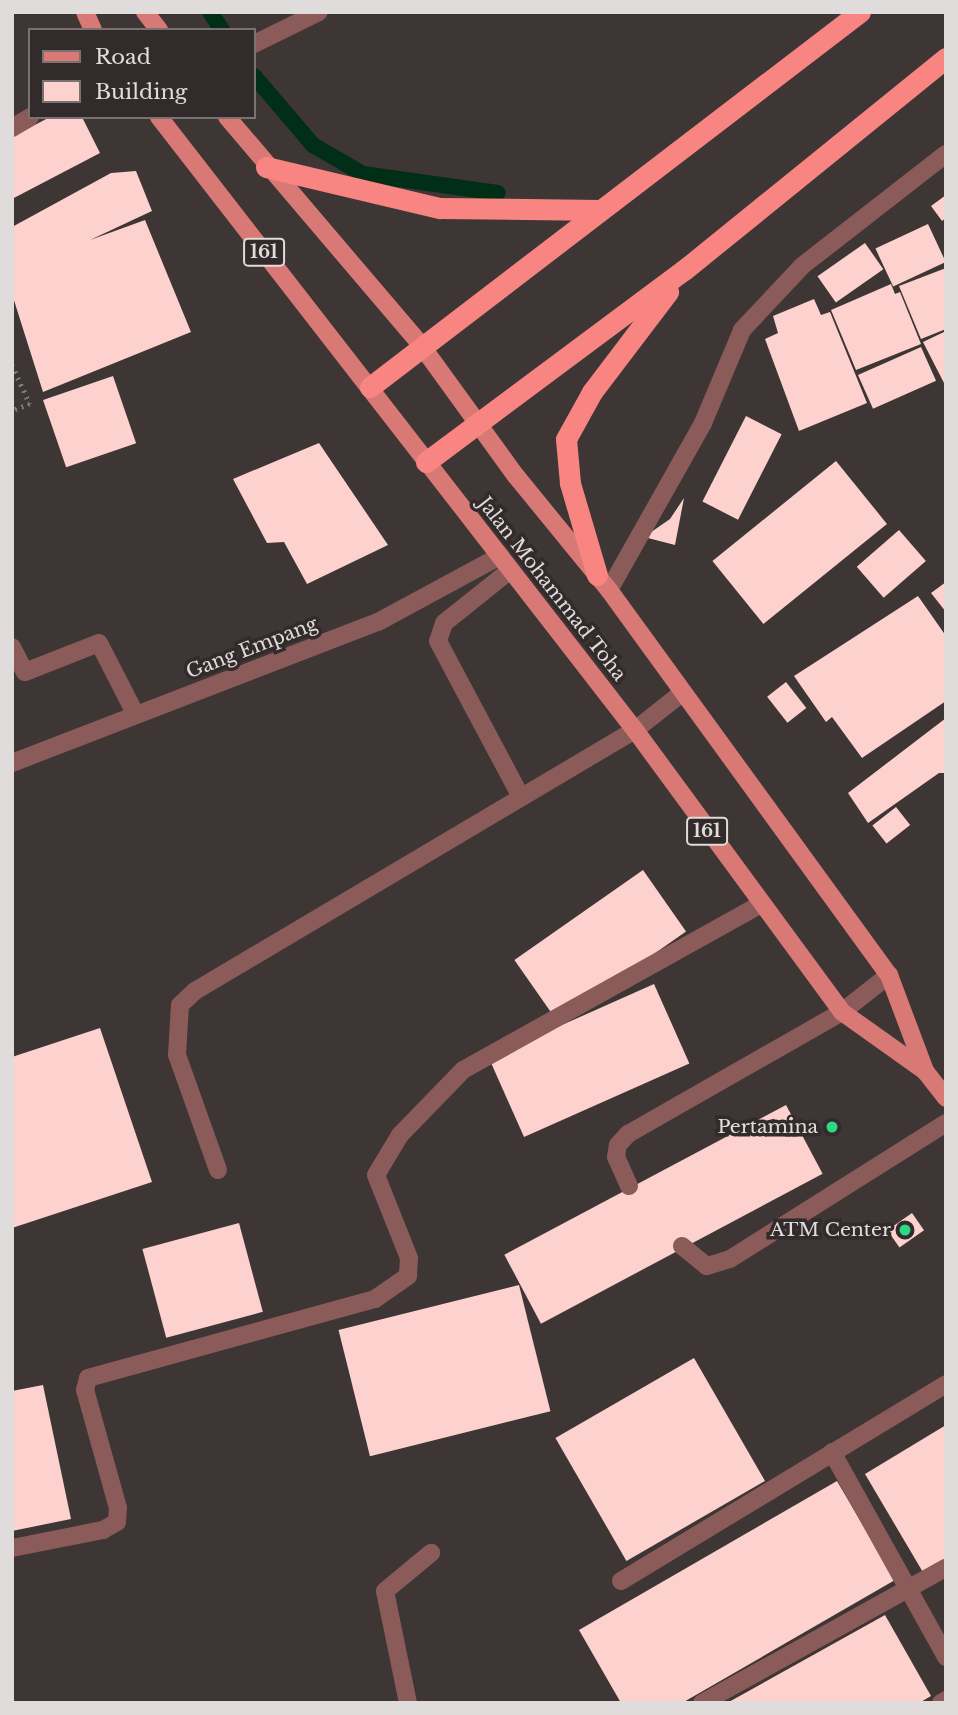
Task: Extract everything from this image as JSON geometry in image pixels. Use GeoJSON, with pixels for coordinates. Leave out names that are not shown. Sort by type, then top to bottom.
{"type":"FeatureCollection","features":[{"type":"Feature","properties":{"kind":"highway"},"geometry":{"type":"LineString","coordinates":[[370,387],[421,345],[860,12]]}},
{"type":"Feature","properties":{"kind":"highway"},"geometry":{"type":"LineString","coordinates":[[426,462],[684,270],[946,58]]}},
{"type":"Feature","properties":{"kind":"highway"},"geometry":{"type":"LineString","coordinates":[[266,167],[440,208],[600,210]]}},
{"type":"Feature","properties":{"kind":"highway"},"geometry":{"type":"LineString","coordinates":[[603,583],[570,483],[566,439],[592,392],[684,270]]}},
{"type":"Feature","properties":{"kind":"main road"},"geometry":{"type":"LineString","coordinates":[[85,12],[92,28]]}},
{"type":"Feature","properties":{"kind":"main road"},"geometry":{"type":"LineString","coordinates":[[145,12],[157,28]]}},
{"type":"Feature","properties":{"kind":"main road","name":"Jalan Mohammad Toha"},"geometry":{"type":"LineString","coordinates":[[161,119],[635,730],[760,905],[842,1012],[925,1071],[946,1098]]}},
{"type":"Feature","properties":{"kind":"main road","name":"Jalan Mohammad Toha"},"geometry":{"type":"LineString","coordinates":[[229,119],[266,167],[421,345],[478,424],[603,583],[889,975],[925,1071]]}},
{"type":"Feature","properties":{"kind":"street"},"geometry":{"type":"LineString","coordinates":[[256,43],[319,12]]}},
{"type":"Feature","properties":{"kind":"street"},"geometry":{"type":"LineString","coordinates":[[12,128],[28,118]]}},
{"type":"Feature","properties":{"kind":"street"},"geometry":{"type":"LineString","coordinates":[[603,583],[704,423],[742,330],[802,266],[946,153]]}},
{"type":"Feature","properties":{"kind":"street"},"geometry":{"type":"LineString","coordinates":[[504,564],[444,623],[438,641],[520,795]]}},
{"type":"Feature","properties":{"kind":"street","name":"Gang Empang"},"geometry":{"type":"LineString","coordinates":[[12,764],[378,622],[504,564]]}},
{"type":"Feature","properties":{"kind":"street"},"geometry":{"type":"LineString","coordinates":[[12,648],[25,672],[99,643],[136,715]]}},
{"type":"Feature","properties":{"kind":"street"},"geometry":{"type":"LineString","coordinates":[[218,1170],[177,1055],[180,1005],[195,990],[520,795],[635,730],[682,693]]}},
{"type":"Feature","properties":{"kind":"street"},"geometry":{"type":"LineString","coordinates":[[12,1548],[103,1530],[117,1522],[118,1508],[85,1390],[88,1378],[375,1299],[408,1276],[410,1258],[376,1175],[400,1135],[463,1070],[760,905]]}},
{"type":"Feature","properties":{"kind":"street"},"geometry":{"type":"LineString","coordinates":[[629,1185],[616,1157],[618,1144],[628,1133],[842,1012],[889,975]]}},
{"type":"Feature","properties":{"kind":"street"},"geometry":{"type":"LineString","coordinates":[[682,1246],[706,1266],[730,1259],[946,1123]]}},
{"type":"Feature","properties":{"kind":"street"},"geometry":{"type":"LineString","coordinates":[[621,1581],[946,1384]]}},
{"type":"Feature","properties":{"kind":"street"},"geometry":{"type":"LineString","coordinates":[[832,1452],[946,1657]]}},
{"type":"Feature","properties":{"kind":"street"},"geometry":{"type":"LineString","coordinates":[[408,1703],[385,1591],[432,1553]]}},
{"type":"Feature","properties":{"kind":"street"},"geometry":{"type":"LineString","coordinates":[[702,1703],[946,1568]]}},
{"type":"Feature","properties":{"kind":"path"},"geometry":{"type":"LineString","coordinates":[[12,365],[30,404],[12,411]]}},
{"type":"Feature","properties":{"kind":"building"},"geometry":{"type":"Polygon","coordinates":[[[46,119],[83,119],[100,153],[12,199],[12,137],[46,119]]]}},
{"type":"Feature","properties":{"kind":"building"},"geometry":{"type":"Polygon","coordinates":[[[136,171],[152,211],[90,240],[145,220],[191,332],[43,392],[12,294],[12,227],[111,173],[136,171]]]}},
{"type":"Feature","properties":{"kind":"building"},"geometry":{"type":"Polygon","coordinates":[[[946,195],[946,218],[942,221],[931,206],[946,195]]]}},
{"type":"Feature","properties":{"kind":"building"},"geometry":{"type":"Polygon","coordinates":[[[928,224],[946,262],[893,287],[875,249],[928,224]]]}},
{"type":"Feature","properties":{"kind":"building"},"geometry":{"type":"Polygon","coordinates":[[[865,243],[883,269],[836,302],[817,276],[865,243]]]}},
{"type":"Feature","properties":{"kind":"building"},"geometry":{"type":"Polygon","coordinates":[[[946,268],[946,329],[921,339],[899,286],[946,268]]]}},
{"type":"Feature","properties":{"kind":"building"},"geometry":{"type":"Polygon","coordinates":[[[891,284],[895,294],[900,292],[921,344],[856,370],[831,310],[891,284]]]}},
{"type":"Feature","properties":{"kind":"building"},"geometry":{"type":"Polygon","coordinates":[[[814,299],[821,315],[830,312],[867,403],[799,431],[765,339],[778,333],[773,316],[814,299]]]}},
{"type":"Feature","properties":{"kind":"building"},"geometry":{"type":"Polygon","coordinates":[[[946,331],[946,382],[944,383],[923,342],[946,331]]]}},
{"type":"Feature","properties":{"kind":"building"},"geometry":{"type":"Polygon","coordinates":[[[921,347],[936,381],[873,409],[858,375],[921,347]]]}},
{"type":"Feature","properties":{"kind":"building"},"geometry":{"type":"Polygon","coordinates":[[[113,376],[136,443],[66,467],[43,400],[113,376]]]}},
{"type":"Feature","properties":{"kind":"building"},"geometry":{"type":"Polygon","coordinates":[[[746,416],[782,434],[738,520],[702,502],[746,416]]]}},
{"type":"Feature","properties":{"kind":"building"},"geometry":{"type":"Polygon","coordinates":[[[319,443],[388,545],[307,584],[284,542],[267,543],[233,479],[319,443]]]}},
{"type":"Feature","properties":{"kind":"building"},"geometry":{"type":"Polygon","coordinates":[[[836,461],[887,524],[763,624],[712,561],[836,461]]]}},
{"type":"Feature","properties":{"kind":"building"},"geometry":{"type":"Polygon","coordinates":[[[684,498],[675,545],[644,537],[670,519],[684,498]]]}},
{"type":"Feature","properties":{"kind":"building"},"geometry":{"type":"Polygon","coordinates":[[[899,530],[926,561],[884,598],[857,567],[899,530]]]}},
{"type":"Feature","properties":{"kind":"building"},"geometry":{"type":"Polygon","coordinates":[[[946,582],[946,612],[931,593],[946,582]]]}},
{"type":"Feature","properties":{"kind":"building"},"geometry":{"type":"Polygon","coordinates":[[[918,596],[946,636],[946,701],[862,758],[832,717],[826,722],[794,676],[918,596]]]}},
{"type":"Feature","properties":{"kind":"building"},"geometry":{"type":"Polygon","coordinates":[[[786,682],[806,708],[787,723],[767,697],[786,682]]]}},
{"type":"Feature","properties":{"kind":"building"},"geometry":{"type":"Polygon","coordinates":[[[946,718],[946,773],[939,773],[868,823],[848,793],[946,718]]]}},
{"type":"Feature","properties":{"kind":"building"},"geometry":{"type":"Polygon","coordinates":[[[896,807],[910,825],[887,844],[872,825],[896,807]]]}},
{"type":"Feature","properties":{"kind":"building"},"geometry":{"type":"Polygon","coordinates":[[[643,870],[686,931],[557,1021],[514,960],[643,870]]]}},
{"type":"Feature","properties":{"kind":"building"},"geometry":{"type":"Polygon","coordinates":[[[654,984],[689,1063],[524,1137],[489,1058],[654,984]]]}},
{"type":"Feature","properties":{"kind":"building"},"geometry":{"type":"Polygon","coordinates":[[[100,1028],[152,1182],[12,1228],[12,1057],[100,1028]]]}},
{"type":"Feature","properties":{"kind":"building"},"geometry":{"type":"Polygon","coordinates":[[[786,1105],[823,1174],[541,1324],[504,1255],[786,1105]]]}},
{"type":"Feature","properties":{"kind":"building","name":"ATM Center"},"geometry":{"type":"Polygon","coordinates":[[[912,1213],[924,1230],[899,1247],[887,1230],[912,1213]]]}},
{"type":"Feature","properties":{"kind":"building"},"geometry":{"type":"Polygon","coordinates":[[[239,1223],[263,1312],[166,1338],[142,1249],[239,1223]]]}},
{"type":"Feature","properties":{"kind":"building"},"geometry":{"type":"Polygon","coordinates":[[[519,1285],[550,1411],[370,1456],[339,1330],[519,1285]]]}},
{"type":"Feature","properties":{"kind":"building"},"geometry":{"type":"Polygon","coordinates":[[[694,1358],[765,1481],[626,1561],[555,1438],[694,1358]]]}},
{"type":"Feature","properties":{"kind":"building"},"geometry":{"type":"Polygon","coordinates":[[[43,1385],[71,1519],[12,1531],[12,1391],[43,1385]]]}},
{"type":"Feature","properties":{"kind":"building"},"geometry":{"type":"Polygon","coordinates":[[[946,1425],[946,1561],[924,1574],[865,1474],[946,1425]]]}},
{"type":"Feature","properties":{"kind":"building"},"geometry":{"type":"Polygon","coordinates":[[[837,1481],[895,1580],[682,1703],[621,1703],[579,1630],[837,1481]]]}},
{"type":"Feature","properties":{"kind":"building"},"geometry":{"type":"Polygon","coordinates":[[[885,1615],[931,1696],[919,1703],[727,1703],[885,1615]]]}},
{"type":"Feature","properties":{"kind":"waterway"},"geometry":{"type":"LineString","coordinates":[[210,12],[221,28]]}},
{"type":"Feature","properties":{"kind":"waterway"},"geometry":{"type":"LineString","coordinates":[[256,78],[313,145],[363,174],[498,193]]}},
{"type":"Feature","properties":{"kind":"place","name":"Pertamina"},"geometry":{"type":"Point","coordinates":[832,1127]}},
{"type":"Feature","properties":{"kind":"place","name":"ATM Center"},"geometry":{"type":"Point","coordinates":[905,1230]}}]}
